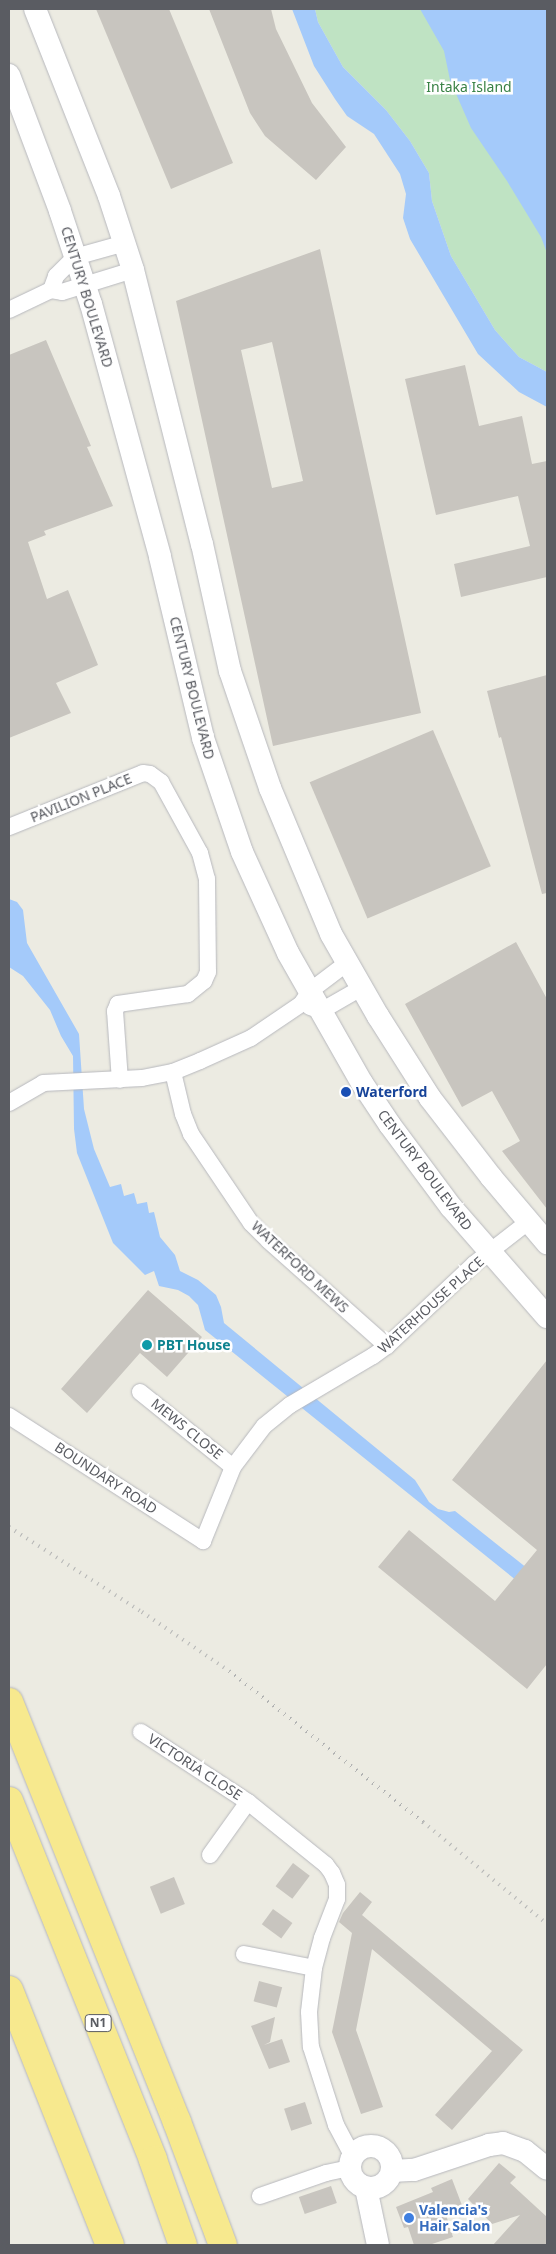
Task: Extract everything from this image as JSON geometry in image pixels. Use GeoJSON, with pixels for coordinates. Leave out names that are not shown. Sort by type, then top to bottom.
{"type":"FeatureCollection","features":[{"type":"Feature","properties":{"kind":"highway"},"geometry":{"type":"LineString","coordinates":[[9,1702],[177,2122],[223,2245]]}},
{"type":"Feature","properties":{"kind":"highway","name":"N1"},"geometry":{"type":"LineString","coordinates":[[9,1801],[153,2160],[183,2245]]}},
{"type":"Feature","properties":{"kind":"highway"},"geometry":{"type":"LineString","coordinates":[[9,1990],[110,2245]]}},
{"type":"Feature","properties":{"kind":"main road"},"geometry":{"type":"LineString","coordinates":[[35,9],[109,196],[125,243],[202,544],[230,671],[270,788],[331,934],[361,988],[430,1098],[528,1222],[547,1243]]}},
{"type":"Feature","properties":{"kind":"main road","name":"CENTURY BOULEVARD"},"geometry":{"type":"LineString","coordinates":[[9,75],[84,284],[160,557],[203,738],[242,852],[311,1002],[362,1083],[390,1125],[451,1207],[489,1253],[547,1317]]}},
{"type":"Feature","properties":{"kind":"main road"},"geometry":{"type":"LineString","coordinates":[[392,2171],[414,2170],[489,2145],[503,2143],[525,2151],[547,2169]]}},
{"type":"Feature","properties":{"kind":"main road"},"geometry":{"type":"LineString","coordinates":[[369,2145],[378,2147],[390,2156],[392,2171],[383,2185],[375,2188],[366,2188],[354,2181],[351,2162],[360,2148],[369,2145]]}},
{"type":"Feature","properties":{"kind":"main road"},"geometry":{"type":"LineString","coordinates":[[366,2188],[378,2245]]}},
{"type":"Feature","properties":{"kind":"street"},"geometry":{"type":"LineString","coordinates":[[51,290],[56,276],[75,257],[125,243]]}},
{"type":"Feature","properties":{"kind":"street"},"geometry":{"type":"LineString","coordinates":[[9,310],[51,290],[62,292],[133,270]]}},
{"type":"Feature","properties":{"kind":"street","name":"PAVILION PLACE"},"geometry":{"type":"LineString","coordinates":[[9,827],[143,773],[150,774],[161,782],[200,853],[207,879],[208,972],[204,981],[188,994],[118,1004],[115,1011],[120,1080]]}},
{"type":"Feature","properties":{"kind":"street"},"geometry":{"type":"LineString","coordinates":[[311,1002],[347,963]]}},
{"type":"Feature","properties":{"kind":"street"},"geometry":{"type":"LineString","coordinates":[[9,1103],[43,1083],[69,1080],[120,1080],[173,1072],[250,1038],[311,1002],[361,988]]}},
{"type":"Feature","properties":{"kind":"street","name":"WATERFORD MEWS"},"geometry":{"type":"LineString","coordinates":[[173,1072],[183,1114],[191,1134],[251,1223],[386,1346]]}},
{"type":"Feature","properties":{"kind":"street","name":"WATERHOUSE PLACE"},"geometry":{"type":"LineString","coordinates":[[203,1541],[234,1466],[264,1426],[290,1405],[386,1346],[489,1253],[528,1222]]}},
{"type":"Feature","properties":{"kind":"street","name":"MEWS CLOSE"},"geometry":{"type":"LineString","coordinates":[[140,1392],[234,1466]]}},
{"type":"Feature","properties":{"kind":"street","name":"BOUNDARY ROAD"},"geometry":{"type":"LineString","coordinates":[[9,1416],[203,1541]]}},
{"type":"Feature","properties":{"kind":"street","name":"VICTORIA CLOSE"},"geometry":{"type":"LineString","coordinates":[[140,1732],[248,1802],[326,1865],[337,1885],[337,1899],[322,1938],[314,1968]]}},
{"type":"Feature","properties":{"kind":"street","name":"VICTORIA CLOSE"},"geometry":{"type":"LineString","coordinates":[[210,1855],[248,1802]]}},
{"type":"Feature","properties":{"kind":"street"},"geometry":{"type":"LineString","coordinates":[[244,1954],[314,1968],[309,2012],[311,2047],[336,2125],[351,2162],[326,2173],[260,2196]]}},
{"type":"Feature","properties":{"kind":"green space","name":"Intaka Island"},"geometry":{"type":"Polygon","coordinates":[[[315,9],[547,9],[547,372],[519,357],[495,330],[451,256],[432,201],[429,173],[410,141],[386,110],[343,67],[318,22],[315,9]]]}},
{"type":"Feature","properties":{"kind":"water"},"geometry":{"type":"Polygon","coordinates":[[[292,9],[315,9],[318,22],[343,67],[386,110],[410,141],[429,173],[432,201],[451,256],[495,330],[519,357],[547,372],[547,407],[519,392],[478,354],[410,239],[403,218],[406,194],[400,174],[374,134],[347,116],[335,99],[314,66],[292,9]]]}},
{"type":"Feature","properties":{"kind":"water"},"geometry":{"type":"Polygon","coordinates":[[[420,9],[547,9],[547,253],[541,237],[507,181],[471,128],[450,80],[444,51],[420,9]]]}},
{"type":"Feature","properties":{"kind":"water"},"geometry":{"type":"Polygon","coordinates":[[[9,899],[17,902],[23,910],[27,943],[79,1034],[84,1109],[94,1149],[110,1187],[121,1184],[124,1196],[134,1193],[137,1204],[147,1202],[149,1213],[154,1212],[160,1237],[175,1255],[180,1271],[198,1280],[216,1295],[221,1307],[224,1323],[415,1480],[429,1502],[438,1509],[449,1512],[455,1511],[547,1584],[547,1605],[205,1330],[198,1305],[189,1296],[178,1290],[159,1286],[154,1271],[145,1275],[113,1243],[77,1153],[74,1129],[73,1056],[61,1036],[50,1010],[23,976],[9,967],[9,899]]]}},
{"type":"Feature","properties":{"kind":"building"},"geometry":{"type":"Polygon","coordinates":[[[96,9],[169,9],[233,163],[171,189],[96,9]]]}},
{"type":"Feature","properties":{"kind":"building"},"geometry":{"type":"Polygon","coordinates":[[[209,9],[271,9],[276,29],[312,103],[346,147],[316,180],[265,136],[250,113],[209,9]]]}},
{"type":"Feature","properties":{"kind":"building"},"geometry":{"type":"Polygon","coordinates":[[[320,249],[421,713],[273,746],[176,301],[320,249]],[[272,342],[241,350],[272,488],[303,481],[272,342]]]}},
{"type":"Feature","properties":{"kind":"building"},"geometry":{"type":"Polygon","coordinates":[[[46,340],[91,446],[87,447],[113,506],[44,531],[46,535],[28,542],[47,599],[68,590],[98,665],[56,683],[71,713],[9,738],[9,355],[46,340]]]}},
{"type":"Feature","properties":{"kind":"building"},"geometry":{"type":"Polygon","coordinates":[[[465,365],[479,426],[522,416],[532,464],[547,461],[547,577],[461,597],[454,564],[530,546],[518,496],[436,515],[405,379],[465,365]]]}},
{"type":"Feature","properties":{"kind":"building"},"geometry":{"type":"Polygon","coordinates":[[[547,675],[547,893],[542,894],[487,691],[547,675]]]}},
{"type":"Feature","properties":{"kind":"building"},"geometry":{"type":"Polygon","coordinates":[[[433,730],[491,866],[367,919],[310,782],[433,730]]]}},
{"type":"Feature","properties":{"kind":"building"},"geometry":{"type":"Polygon","coordinates":[[[516,942],[547,999],[547,1209],[502,1151],[520,1141],[492,1091],[462,1107],[405,1004],[516,942]]]}},
{"type":"Feature","properties":{"kind":"building","name":"PBT House"},"geometry":{"type":"Polygon","coordinates":[[[148,1290],[202,1337],[167,1377],[140,1353],[87,1413],[61,1389],[148,1290]]]}},
{"type":"Feature","properties":{"kind":"building"},"geometry":{"type":"Polygon","coordinates":[[[547,1360],[547,1664],[527,1689],[378,1567],[409,1530],[495,1601],[537,1550],[452,1480],[547,1360]]]}},
{"type":"Feature","properties":{"kind":"building"},"geometry":{"type":"Polygon","coordinates":[[[293,1863],[310,1876],[292,1899],[276,1886],[293,1863]]]}},
{"type":"Feature","properties":{"kind":"building"},"geometry":{"type":"Polygon","coordinates":[[[174,1877],[185,1904],[161,1914],[150,1887],[174,1877]]]}},
{"type":"Feature","properties":{"kind":"building"},"geometry":{"type":"Polygon","coordinates":[[[360,1892],[372,1902],[362,1915],[523,2050],[452,2130],[435,2115],[492,2051],[372,1949],[356,2030],[383,2107],[361,2114],[332,2032],[352,1933],[339,1922],[343,1913],[360,1892]]]}},
{"type":"Feature","properties":{"kind":"building"},"geometry":{"type":"Polygon","coordinates":[[[273,1909],[292,1923],[281,1938],[262,1924],[273,1909]]]}},
{"type":"Feature","properties":{"kind":"building"},"geometry":{"type":"Polygon","coordinates":[[[259,1981],[282,1987],[277,2007],[254,2001],[259,1981]]]}},
{"type":"Feature","properties":{"kind":"building"},"geometry":{"type":"Polygon","coordinates":[[[275,2017],[270,2042],[264,2045],[282,2039],[290,2062],[269,2069],[251,2026],[275,2017]]]}},
{"type":"Feature","properties":{"kind":"building"},"geometry":{"type":"Polygon","coordinates":[[[305,2102],[312,2124],[291,2131],[284,2109],[305,2102]]]}},
{"type":"Feature","properties":{"kind":"building"},"geometry":{"type":"Polygon","coordinates":[[[499,2163],[516,2177],[510,2183],[547,2217],[547,2245],[493,2245],[520,2215],[492,2224],[468,2199],[499,2163]]]}},
{"type":"Feature","properties":{"kind":"building"},"geometry":{"type":"Polygon","coordinates":[[[452,2179],[463,2208],[446,2215],[453,2237],[429,2245],[414,2245],[408,2227],[404,2228],[396,2207],[433,2192],[431,2188],[452,2179]]]}},
{"type":"Feature","properties":{"kind":"building"},"geometry":{"type":"Polygon","coordinates":[[[331,2186],[337,2203],[305,2214],[299,2197],[331,2186]]]}},
{"type":"Feature","properties":{"kind":"railway"},"geometry":{"type":"LineString","coordinates":[[9,1527],[142,1612],[229,1671],[423,1822],[547,1924]]}},
{"type":"Feature","properties":{"kind":"place","name":"Waterford"},"geometry":{"type":"Point","coordinates":[346,1092]}},
{"type":"Feature","properties":{"kind":"place","name":"PBT House"},"geometry":{"type":"Point","coordinates":[147,1345]}},
{"type":"Feature","properties":{"kind":"place","name":"Valencia's Hair Salon"},"geometry":{"type":"Point","coordinates":[409,2218]}}]}
